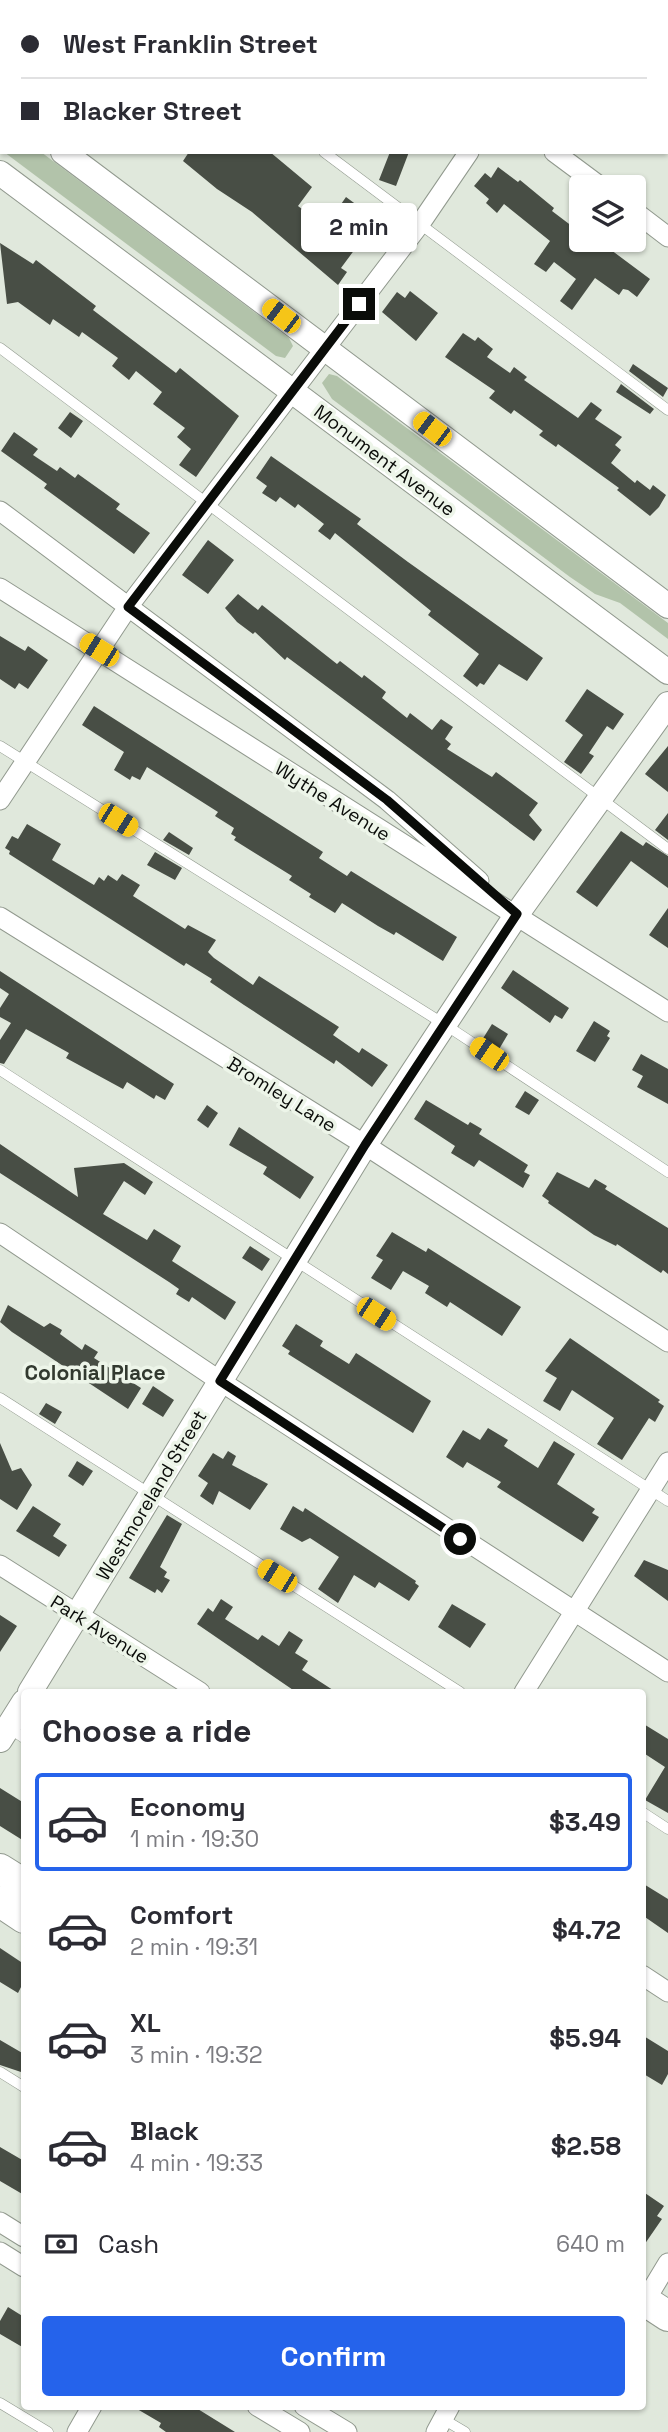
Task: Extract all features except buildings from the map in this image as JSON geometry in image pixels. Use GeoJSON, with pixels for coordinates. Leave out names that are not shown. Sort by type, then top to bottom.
{"type":"FeatureCollection","features":[{"type":"Feature","properties":{"kind":"main road"},"geometry":{"type":"LineString","coordinates":[[0,1869],[21,1882]]}},
{"type":"Feature","properties":{"kind":"main road"},"geometry":{"type":"LineString","coordinates":[[0,1902],[21,1916]]}},
{"type":"Feature","properties":{"kind":"street"},"geometry":{"type":"LineString","coordinates":[[66,154],[668,606]]}},
{"type":"Feature","properties":{"kind":"street"},"geometry":{"type":"LineString","coordinates":[[0,800],[128,607],[420,224],[468,154]]}},
{"type":"Feature","properties":{"kind":"street"},"geometry":{"type":"LineString","coordinates":[[557,154],[585,175]]}},
{"type":"Feature","properties":{"kind":"street","name":"Monument Avenue"},"geometry":{"type":"LineString","coordinates":[[0,173],[668,672]]}},
{"type":"Feature","properties":{"kind":"street"},"geometry":{"type":"LineString","coordinates":[[646,220],[668,237]]}},
{"type":"Feature","properties":{"kind":"street"},"geometry":{"type":"LineString","coordinates":[[0,511],[387,800],[517,914]]}},
{"type":"Feature","properties":{"kind":"street","name":"Wythe Avenue"},"geometry":{"type":"LineString","coordinates":[[0,588],[668,1012]]}},
{"type":"Feature","properties":{"kind":"street","name":"Westmoreland Street"},"geometry":{"type":"LineString","coordinates":[[32,1689],[365,1145],[517,914],[668,704]]}},
{"type":"Feature","properties":{"kind":"street","name":"Bromley Lane"},"geometry":{"type":"LineString","coordinates":[[0,917],[365,1145],[668,1342]]}},
{"type":"Feature","properties":{"kind":"street"},"geometry":{"type":"LineString","coordinates":[[0,1233],[220,1381],[668,1672]]}},
{"type":"Feature","properties":{"kind":"street"},"geometry":{"type":"LineString","coordinates":[[526,1689],[668,1462]]}},
{"type":"Feature","properties":{"kind":"street","name":"Park Avenue"},"geometry":{"type":"LineString","coordinates":[[0,1565],[196,1689]]}},
{"type":"Feature","properties":{"kind":"street"},"geometry":{"type":"LineString","coordinates":[[8,1732],[21,1708]]}},
{"type":"Feature","properties":{"kind":"street"},"geometry":{"type":"LineString","coordinates":[[646,1978],[668,1992]]}},
{"type":"Feature","properties":{"kind":"street"},"geometry":{"type":"LineString","coordinates":[[0,2222],[21,2235]]}},
{"type":"Feature","properties":{"kind":"street"},"geometry":{"type":"LineString","coordinates":[[0,2252],[21,2265]]}},
{"type":"Feature","properties":{"kind":"street"},"geometry":{"type":"LineString","coordinates":[[652,2306],[668,2263]]}},
{"type":"Feature","properties":{"kind":"street"},"geometry":{"type":"LineString","coordinates":[[77,2432],[90,2410]]}},
{"type":"Feature","properties":{"kind":"street"},"geometry":{"type":"LineString","coordinates":[[264,2410],[300,2432]]}},
{"type":"Feature","properties":{"kind":"street"},"geometry":{"type":"LineString","coordinates":[[311,2410],[347,2432]]}},
{"type":"Feature","properties":{"kind":"lane"},"geometry":{"type":"LineString","coordinates":[[327,154],[668,410]]}},
{"type":"Feature","properties":{"kind":"lane"},"geometry":{"type":"LineString","coordinates":[[0,348],[668,849]]}},
{"type":"Feature","properties":{"kind":"lane"},"geometry":{"type":"LineString","coordinates":[[0,746],[444,1024],[668,1172]]}},
{"type":"Feature","properties":{"kind":"lane"},"geometry":{"type":"LineString","coordinates":[[0,1070],[668,1501]]}},
{"type":"Feature","properties":{"kind":"lane"},"geometry":{"type":"LineString","coordinates":[[0,1398],[455,1689]]}},
{"type":"Feature","properties":{"kind":"lane"},"geometry":{"type":"LineString","coordinates":[[646,1815],[668,1829]]}},
{"type":"Feature","properties":{"kind":"lane"},"geometry":{"type":"LineString","coordinates":[[0,2072],[21,2085]]}},
{"type":"Feature","properties":{"kind":"lane"},"geometry":{"type":"LineString","coordinates":[[0,2403],[48,2432]]}},
{"type":"Feature","properties":{"kind":"lane"},"geometry":{"type":"LineString","coordinates":[[443,2419],[465,2432]]}},
{"type":"Feature","properties":{"kind":"green space"},"geometry":{"type":"Polygon","coordinates":[[[7,154],[44,154],[289,338],[293,346],[285,358],[276,356],[7,154]]]}},
{"type":"Feature","properties":{"kind":"green space"},"geometry":{"type":"Polygon","coordinates":[[[329,374],[337,376],[668,623],[668,639],[620,603],[595,594],[570,577],[332,399],[322,383],[329,374]]]}},
{"type":"Feature","properties":{"kind":"district","name":"Colonial Place"},"geometry":{"type":"Point","coordinates":[95,1373]}},
{"type":"Feature","properties":{"kind":"route"},"geometry":{"type":"LineString","coordinates":[[359,304],[128,607],[387,800],[517,914],[365,1145],[220,1381],[460,1539]]}}]}
